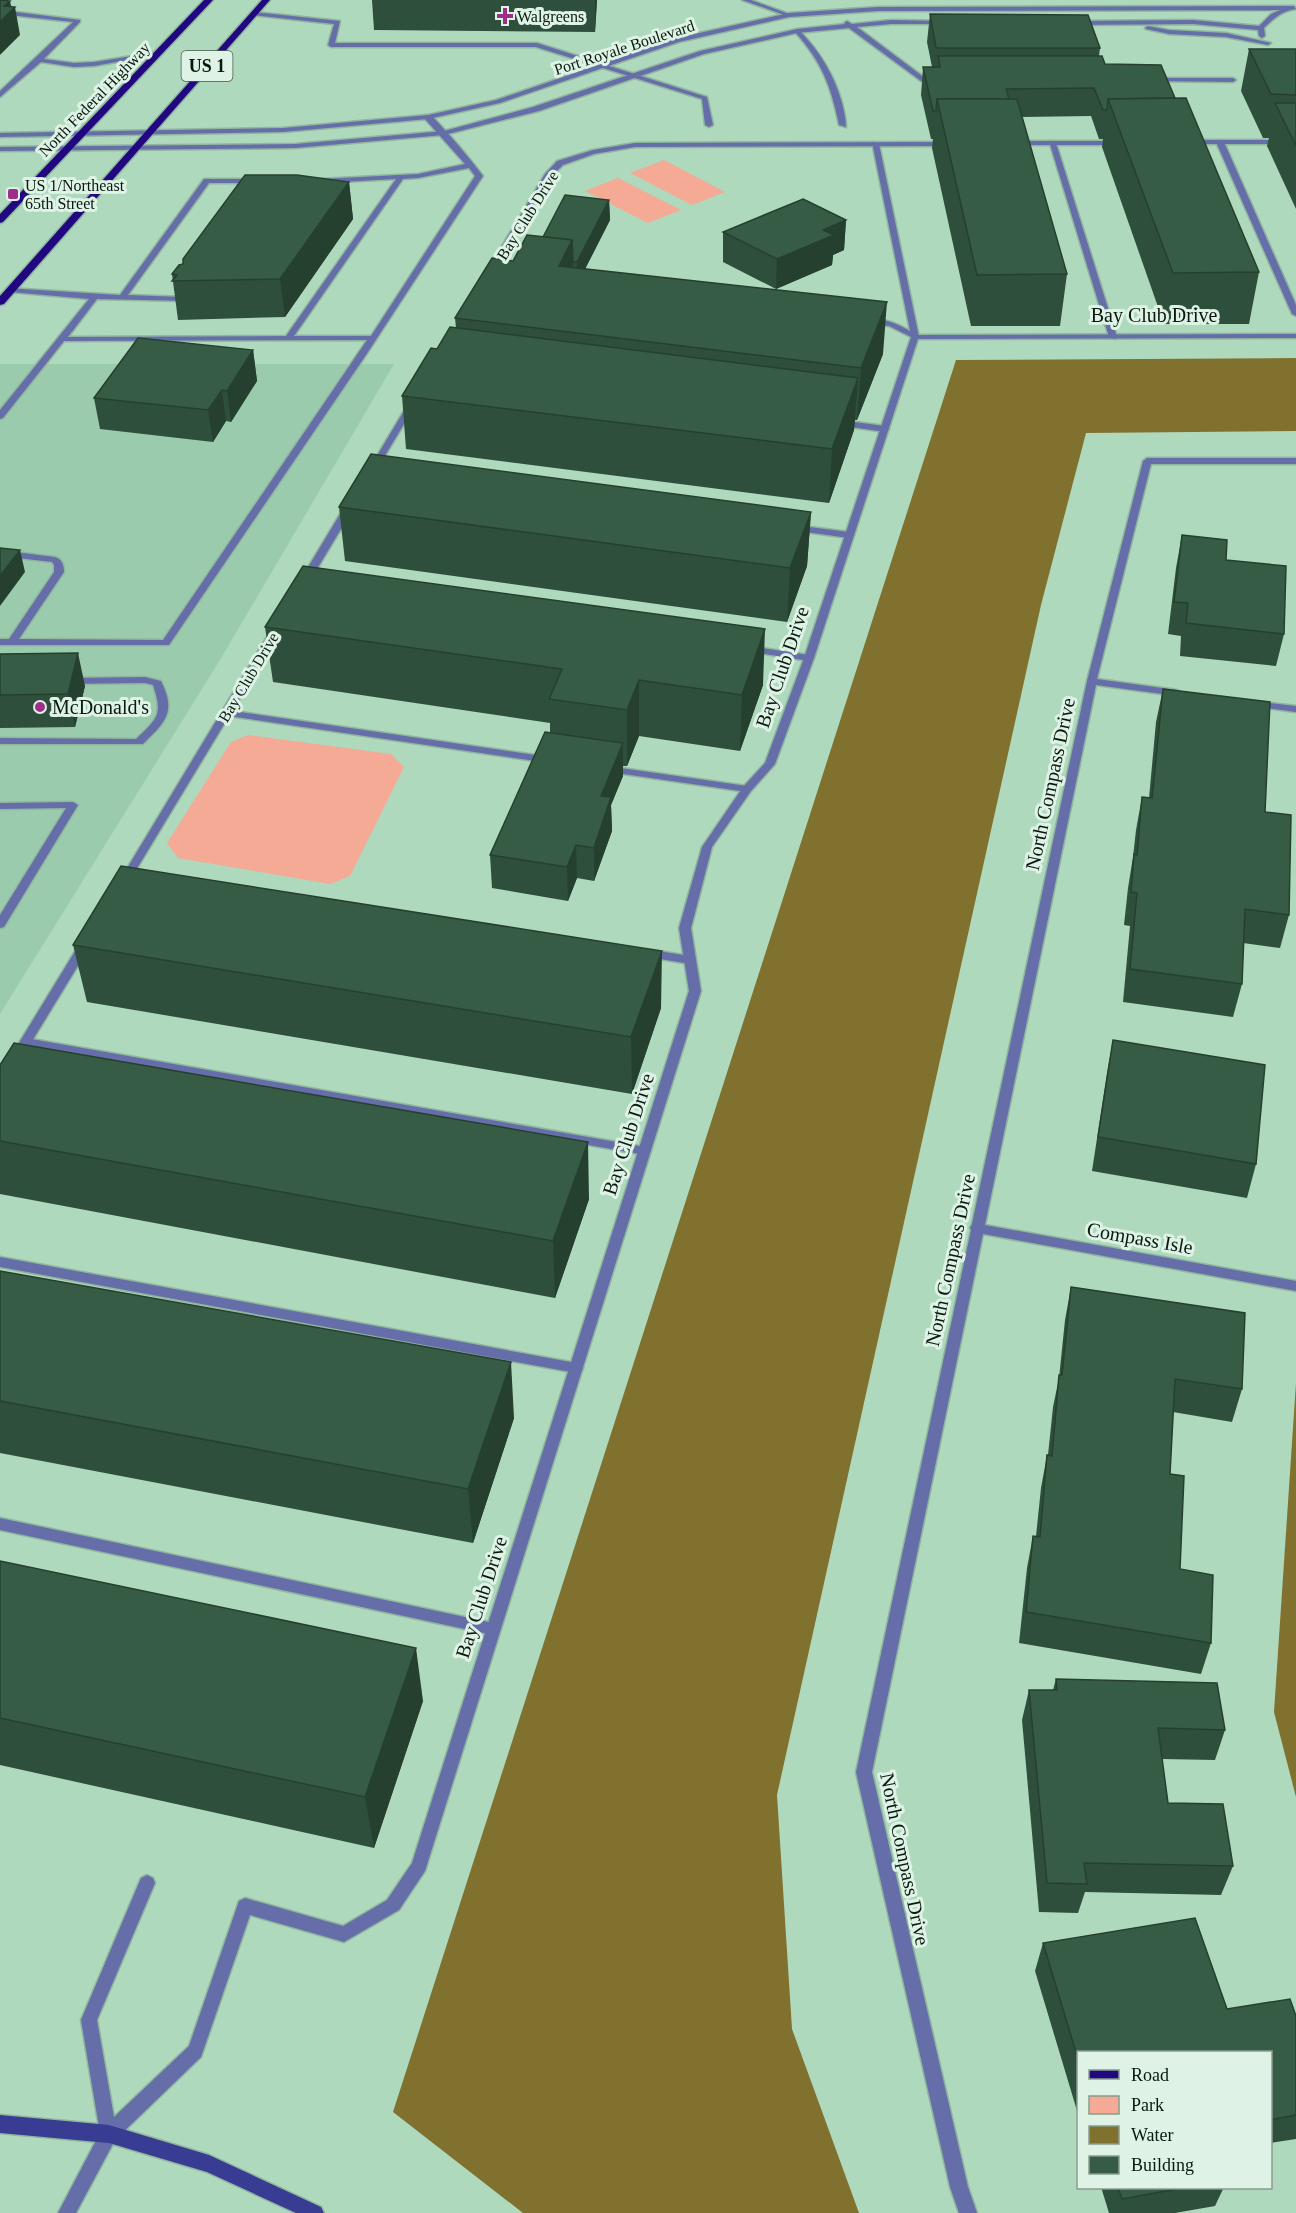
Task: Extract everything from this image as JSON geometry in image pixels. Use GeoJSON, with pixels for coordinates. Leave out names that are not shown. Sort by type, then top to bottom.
{"type":"FeatureCollection","features":[{"type":"Feature","properties":{"kind":"main road","name":"North Federal Highway"},"geometry":{"type":"LineString","coordinates":[[0,220],[209,0]]}},
{"type":"Feature","properties":{"kind":"main road","name":"US 1"},"geometry":{"type":"LineString","coordinates":[[0,302],[133,148],[266,0]]}},
{"type":"Feature","properties":{"kind":"street"},"geometry":{"type":"LineString","coordinates":[[744,0],[789,15]]}},
{"type":"Feature","properties":{"kind":"street"},"geometry":{"type":"LineString","coordinates":[[1172,8],[1178,22]]}},
{"type":"Feature","properties":{"kind":"street"},"geometry":{"type":"LineString","coordinates":[[1261,31],[1273,15],[1295,8]]}},
{"type":"Feature","properties":{"kind":"street","name":"Port Royale Boulevard"},"geometry":{"type":"LineString","coordinates":[[0,135],[283,130],[428,117],[498,102],[677,40],[789,15],[831,11],[1295,8]]}},
{"type":"Feature","properties":{"kind":"street"},"geometry":{"type":"LineString","coordinates":[[831,11],[923,80],[947,80]]}},
{"type":"Feature","properties":{"kind":"street"},"geometry":{"type":"LineString","coordinates":[[0,12],[78,21],[0,95]]}},
{"type":"Feature","properties":{"kind":"street"},"geometry":{"type":"LineString","coordinates":[[254,14],[338,22],[331,45],[537,45],[705,98],[710,125]]}},
{"type":"Feature","properties":{"kind":"street","name":"Port Royale Boulevard"},"geometry":{"type":"LineString","coordinates":[[0,149],[295,146],[444,133],[536,109],[702,52],[797,31],[849,25],[949,22]]}},
{"type":"Feature","properties":{"kind":"street"},"geometry":{"type":"LineString","coordinates":[[1065,23],[1178,22],[1261,31]]}},
{"type":"Feature","properties":{"kind":"street"},"geometry":{"type":"LineString","coordinates":[[1100,23],[1169,32],[1226,35],[1271,46],[1261,31]]}},
{"type":"Feature","properties":{"kind":"street"},"geometry":{"type":"LineString","coordinates":[[1138,27],[1261,31]]}},
{"type":"Feature","properties":{"kind":"street"},"geometry":{"type":"LineString","coordinates":[[797,31],[819,54],[836,88],[843,125]]}},
{"type":"Feature","properties":{"kind":"street"},"geometry":{"type":"LineString","coordinates":[[39,60],[74,65],[158,54]]}},
{"type":"Feature","properties":{"kind":"street"},"geometry":{"type":"LineString","coordinates":[[1138,80],[1233,80]]}},
{"type":"Feature","properties":{"kind":"street"},"geometry":{"type":"LineString","coordinates":[[0,642],[166,643],[373,338],[479,176],[472,165],[428,117]]}},
{"type":"Feature","properties":{"kind":"street"},"geometry":{"type":"LineString","coordinates":[[1184,142],[1296,142]]}},
{"type":"Feature","properties":{"kind":"street"},"geometry":{"type":"LineString","coordinates":[[1220,142],[1296,314]]}},
{"type":"Feature","properties":{"kind":"street"},"geometry":{"type":"LineString","coordinates":[[1005,143],[1124,143]]}},
{"type":"Feature","properties":{"kind":"street"},"geometry":{"type":"LineString","coordinates":[[1052,143],[1113,336]]}},
{"type":"Feature","properties":{"kind":"street"},"geometry":{"type":"LineString","coordinates":[[875,144],[915,337]]}},
{"type":"Feature","properties":{"kind":"street","name":"Bay Club Drive"},"geometry":{"type":"LineString","coordinates":[[482,286],[548,177],[560,164],[582,156],[635,145],[958,144]]}},
{"type":"Feature","properties":{"kind":"street"},"geometry":{"type":"LineString","coordinates":[[318,181],[418,176],[472,165]]}},
{"type":"Feature","properties":{"kind":"street"},"geometry":{"type":"LineString","coordinates":[[288,339],[400,177]]}},
{"type":"Feature","properties":{"kind":"street"},"geometry":{"type":"LineString","coordinates":[[122,298],[207,181],[263,181]]}},
{"type":"Feature","properties":{"kind":"street"},"geometry":{"type":"LineString","coordinates":[[488,277],[500,278]]}},
{"type":"Feature","properties":{"kind":"street"},"geometry":{"type":"LineString","coordinates":[[10,290],[95,297],[183,299]]}},
{"type":"Feature","properties":{"kind":"street"},"geometry":{"type":"LineString","coordinates":[[0,416],[95,297]]}},
{"type":"Feature","properties":{"kind":"street"},"geometry":{"type":"LineString","coordinates":[[856,320],[891,324],[915,337]]}},
{"type":"Feature","properties":{"kind":"street","name":"Bay Club Drive"},"geometry":{"type":"LineString","coordinates":[[67,2213],[109,2134],[195,2051],[244,1906],[344,1934],[393,1905],[418,1866],[695,991],[685,928],[707,847],[747,789],[770,764],[809,658],[915,337],[1296,336]]}},
{"type":"Feature","properties":{"kind":"street"},"geometry":{"type":"LineString","coordinates":[[62,339],[373,338]]}},
{"type":"Feature","properties":{"kind":"street"},"geometry":{"type":"LineString","coordinates":[[365,481],[419,392]]}},
{"type":"Feature","properties":{"kind":"street"},"geometry":{"type":"LineString","coordinates":[[827,421],[885,429]]}},
{"type":"Feature","properties":{"kind":"street","name":"North Compass Drive"},"geometry":{"type":"LineString","coordinates":[[968,2213],[959,2187],[864,1772],[1092,681],[1147,461],[1296,461]]}},
{"type":"Feature","properties":{"kind":"street"},"geometry":{"type":"LineString","coordinates":[[371,472],[382,473]]}},
{"type":"Feature","properties":{"kind":"street"},"geometry":{"type":"LineString","coordinates":[[314,588],[302,586],[354,501]]}},
{"type":"Feature","properties":{"kind":"street"},"geometry":{"type":"LineString","coordinates":[[779,526],[849,535]]}},
{"type":"Feature","properties":{"kind":"street"},"geometry":{"type":"LineString","coordinates":[[0,553],[55,560],[59,565],[59,572],[12,642]]}},
{"type":"Feature","properties":{"kind":"street","name":"Bay Club Drive"},"geometry":{"type":"LineString","coordinates":[[116,893],[134,874],[226,713],[279,626]]}},
{"type":"Feature","properties":{"kind":"street"},"geometry":{"type":"LineString","coordinates":[[738,648],[809,658]]}},
{"type":"Feature","properties":{"kind":"street"},"geometry":{"type":"LineString","coordinates":[[0,741],[139,742],[162,719],[166,706],[157,683],[145,680],[56,681]]}},
{"type":"Feature","properties":{"kind":"street"},"geometry":{"type":"LineString","coordinates":[[1092,681],[1183,694]]}},
{"type":"Feature","properties":{"kind":"street"},"geometry":{"type":"LineString","coordinates":[[1239,702],[1296,709]]}},
{"type":"Feature","properties":{"kind":"street"},"geometry":{"type":"LineString","coordinates":[[226,713],[557,761]]}},
{"type":"Feature","properties":{"kind":"street"},"geometry":{"type":"LineString","coordinates":[[593,766],[747,789]]}},
{"type":"Feature","properties":{"kind":"street"},"geometry":{"type":"LineString","coordinates":[[0,806],[73,805],[0,924]]}},
{"type":"Feature","properties":{"kind":"street"},"geometry":{"type":"LineString","coordinates":[[0,1084],[92,933]]}},
{"type":"Feature","properties":{"kind":"street"},"geometry":{"type":"LineString","coordinates":[[632,951],[690,960]]}},
{"type":"Feature","properties":{"kind":"street"},"geometry":{"type":"LineString","coordinates":[[26,1042],[645,1151]]}},
{"type":"Feature","properties":{"kind":"street","name":"Compass Isle"},"geometry":{"type":"LineString","coordinates":[[976,1228],[1296,1286]]}},
{"type":"Feature","properties":{"kind":"street"},"geometry":{"type":"LineString","coordinates":[[0,1262],[576,1368]]}},
{"type":"Feature","properties":{"kind":"street"},"geometry":{"type":"LineString","coordinates":[[0,1524],[493,1629]]}},
{"type":"Feature","properties":{"kind":"street"},"geometry":{"type":"LineString","coordinates":[[109,2134],[89,2020],[147,1883]]}},
{"type":"Feature","properties":{"kind":"street"},"geometry":{"type":"LineString","coordinates":[[0,2124],[109,2134],[209,2164],[315,2213]]}},
{"type":"Feature","properties":{"kind":"shaded area"},"geometry":{"type":"Polygon","coordinates":[[[0,364],[394,364],[220,660],[0,1014],[0,364]]]}},
{"type":"Feature","properties":{"kind":"green space"},"geometry":{"type":"Polygon","coordinates":[[[664,160],[725,192],[692,205],[630,173],[664,160]]]}},
{"type":"Feature","properties":{"kind":"green space"},"geometry":{"type":"Polygon","coordinates":[[[618,178],[681,210],[648,223],[585,191],[618,178]]]}},
{"type":"Feature","properties":{"kind":"green space"},"geometry":{"type":"Polygon","coordinates":[[[248,735],[391,754],[404,767],[350,876],[330,884],[178,858],[167,843],[231,742],[248,735]]]}},
{"type":"Feature","properties":{"kind":"water"},"geometry":{"type":"Polygon","coordinates":[[[1296,358],[1296,431],[1086,433],[1041,605],[777,1795],[792,2029],[859,2213],[523,2213],[393,2112],[956,360],[1296,358]]]}},
{"type":"Feature","properties":{"kind":"water"},"geometry":{"type":"Polygon","coordinates":[[[1296,1383],[1296,1797],[1274,1712],[1296,1383]]]}},
{"type":"Feature","properties":{"kind":"building"},"geometry":{"type":"Polygon","coordinates":[[[0,0],[10,1],[4,6],[15,7],[0,22],[0,0]]]}},
{"type":"Feature","properties":{"kind":"building"},"geometry":{"type":"Polygon","coordinates":[[[930,14],[1088,15],[1100,48],[936,48],[930,14]]]}},
{"type":"Feature","properties":{"kind":"building"},"geometry":{"type":"Polygon","coordinates":[[[1249,49],[1296,49],[1296,95],[1271,94],[1249,49]]]}},
{"type":"Feature","properties":{"kind":"building"},"geometry":{"type":"Polygon","coordinates":[[[938,56],[1102,56],[1105,64],[1161,65],[1175,98],[1108,99],[1107,110],[1103,110],[1094,88],[1006,89],[1009,99],[937,99],[936,111],[933,111],[923,67],[940,67],[938,56]]]}},
{"type":"Feature","properties":{"kind":"building"},"geometry":{"type":"Polygon","coordinates":[[[1186,98],[1259,272],[1173,273],[1108,99],[1186,98]]]}},
{"type":"Feature","properties":{"kind":"building"},"geometry":{"type":"Polygon","coordinates":[[[937,99],[1017,99],[1067,274],[977,275],[937,99]]]}},
{"type":"Feature","properties":{"kind":"building"},"geometry":{"type":"Polygon","coordinates":[[[1275,103],[1296,103],[1296,146],[1275,103]]]}},
{"type":"Feature","properties":{"kind":"building"},"geometry":{"type":"Polygon","coordinates":[[[245,175],[297,175],[349,182],[280,279],[172,281],[177,275],[172,274],[179,265],[183,264],[183,259],[245,175]]]}},
{"type":"Feature","properties":{"kind":"building"},"geometry":{"type":"Polygon","coordinates":[[[565,195],[609,200],[577,262],[573,262],[572,240],[543,237],[565,195]]]}},
{"type":"Feature","properties":{"kind":"building"},"geometry":{"type":"Polygon","coordinates":[[[803,199],[846,220],[823,230],[834,235],[777,259],[723,232],[803,199]]]}},
{"type":"Feature","properties":{"kind":"building"},"geometry":{"type":"Polygon","coordinates":[[[527,235],[572,240],[559,266],[887,302],[861,368],[455,318],[492,258],[513,261],[527,235]]]}},
{"type":"Feature","properties":{"kind":"building"},"geometry":{"type":"Polygon","coordinates":[[[450,327],[858,378],[832,449],[402,396],[431,348],[437,349],[450,327]]]}},
{"type":"Feature","properties":{"kind":"building"},"geometry":{"type":"Polygon","coordinates":[[[138,338],[253,350],[227,391],[222,390],[208,410],[94,398],[138,338]]]}},
{"type":"Feature","properties":{"kind":"building"},"geometry":{"type":"Polygon","coordinates":[[[371,454],[811,512],[790,568],[339,507],[371,454]]]}},
{"type":"Feature","properties":{"kind":"building"},"geometry":{"type":"Polygon","coordinates":[[[1182,535],[1227,540],[1226,560],[1286,566],[1284,634],[1186,623],[1188,603],[1174,602],[1182,535]]]}},
{"type":"Feature","properties":{"kind":"building"},"geometry":{"type":"Polygon","coordinates":[[[0,548],[20,550],[0,576],[0,548]]]}},
{"type":"Feature","properties":{"kind":"building"},"geometry":{"type":"Polygon","coordinates":[[[303,566],[765,629],[742,695],[639,680],[627,710],[549,699],[562,669],[265,627],[303,566]]]}},
{"type":"Feature","properties":{"kind":"building"},"geometry":{"type":"Polygon","coordinates":[[[78,653],[68,694],[0,695],[0,654],[78,653]]]}},
{"type":"Feature","properties":{"kind":"building"},"geometry":{"type":"Polygon","coordinates":[[[1163,689],[1270,702],[1265,812],[1291,815],[1289,915],[1245,909],[1242,984],[1130,969],[1137,893],[1131,892],[1134,854],[1137,855],[1142,797],[1152,798],[1163,689]]]}},
{"type":"Feature","properties":{"kind":"building"},"geometry":{"type":"Polygon","coordinates":[[[545,732],[623,743],[601,796],[611,797],[594,848],[576,845],[567,867],[490,855],[545,732]]]}},
{"type":"Feature","properties":{"kind":"building"},"geometry":{"type":"Polygon","coordinates":[[[121,866],[662,951],[631,1037],[73,945],[121,866]]]}},
{"type":"Feature","properties":{"kind":"building"},"geometry":{"type":"Polygon","coordinates":[[[1113,1040],[1265,1065],[1256,1164],[1098,1137],[1113,1040]]]}},
{"type":"Feature","properties":{"kind":"building"},"geometry":{"type":"Polygon","coordinates":[[[14,1043],[588,1142],[553,1241],[0,1141],[0,1065],[14,1043]]]}},
{"type":"Feature","properties":{"kind":"building"},"geometry":{"type":"Polygon","coordinates":[[[0,1271],[511,1362],[468,1489],[0,1401],[0,1271]]]}},
{"type":"Feature","properties":{"kind":"building"},"geometry":{"type":"Polygon","coordinates":[[[1071,1287],[1245,1313],[1242,1389],[1175,1379],[1170,1474],[1184,1476],[1180,1569],[1213,1575],[1211,1643],[1026,1612],[1033,1536],[1040,1537],[1047,1455],[1052,1456],[1059,1375],[1062,1375],[1071,1287]]]}},
{"type":"Feature","properties":{"kind":"building"},"geometry":{"type":"Polygon","coordinates":[[[0,1561],[416,1648],[365,1797],[0,1718],[0,1561]]]}},
{"type":"Feature","properties":{"kind":"building"},"geometry":{"type":"Polygon","coordinates":[[[1056,1679],[1217,1683],[1225,1730],[1158,1728],[1168,1803],[1223,1804],[1233,1866],[1084,1863],[1087,1884],[1047,1883],[1029,1690],[1057,1690],[1056,1679]]]}},
{"type":"Feature","properties":{"kind":"building"},"geometry":{"type":"Polygon","coordinates":[[[1195,1918],[1227,2009],[1290,1999],[1296,2016],[1296,2115],[1272,2120],[1272,2051],[1077,2051],[1077,2056],[1043,1943],[1195,1918]]]}},
{"type":"Feature","properties":{"kind":"building"},"geometry":{"type":"Polygon","coordinates":[[[1119,2189],[1177,2189],[1122,2199],[1119,2189]]]}},
{"type":"Feature","properties":{"kind":"place","name":"Walgreens"},"geometry":{"type":"Point","coordinates":[505,16]}},
{"type":"Feature","properties":{"kind":"place","name":"US 1/Northeast 65th Street"},"geometry":{"type":"Point","coordinates":[13,194]}},
{"type":"Feature","properties":{"kind":"place","name":"McDonald's"},"geometry":{"type":"Point","coordinates":[40,707]}}]}
